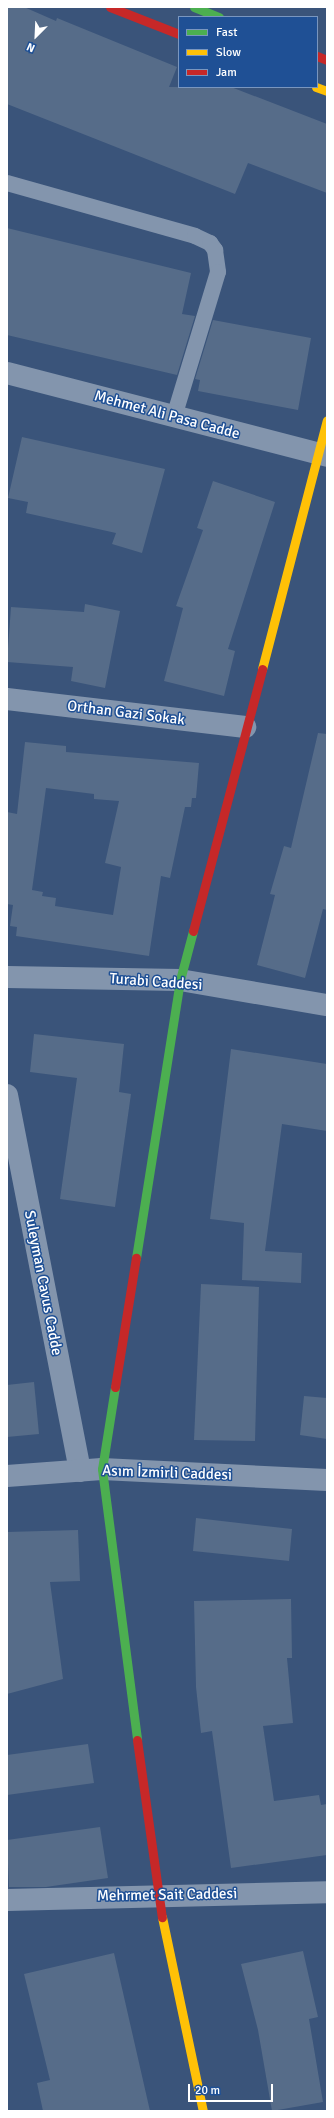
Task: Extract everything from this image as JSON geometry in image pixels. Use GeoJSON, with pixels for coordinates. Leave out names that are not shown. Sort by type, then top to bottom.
{"type":"FeatureCollection","features":[{"type":"Feature","properties":{"kind":"street"},"geometry":{"type":"LineString","coordinates":[[110,7],[178,34]]}},
{"type":"Feature","properties":{"kind":"street"},"geometry":{"type":"LineString","coordinates":[[194,7],[216,16]]}},
{"type":"Feature","properties":{"kind":"street","name":"Mehmet Ali Pasa Cadde"},"geometry":{"type":"LineString","coordinates":[[7,374],[321,455]]}},
{"type":"Feature","properties":{"kind":"street"},"geometry":{"type":"LineString","coordinates":[[204,2111],[157,1894],[102,1469],[180,980],[245,727],[321,455],[327,420]]}},
{"type":"Feature","properties":{"kind":"street","name":"Orthan Gazi Sokak"},"geometry":{"type":"LineString","coordinates":[[7,699],[245,727]]}},
{"type":"Feature","properties":{"kind":"street","name":"Turabi Caddesi"},"geometry":{"type":"LineString","coordinates":[[7,977],[180,980],[327,1005]]}},
{"type":"Feature","properties":{"kind":"street","name":"Suleyman Cavus Cadde"},"geometry":{"type":"LineString","coordinates":[[7,1095],[80,1471]]}},
{"type":"Feature","properties":{"kind":"street","name":"Asım İzmirli Caddesi"},"geometry":{"type":"LineString","coordinates":[[7,1476],[102,1469],[327,1480]]}},
{"type":"Feature","properties":{"kind":"street","name":"Mehrmet Sait Caddesi"},"geometry":{"type":"LineString","coordinates":[[7,1900],[157,1894],[327,1892]]}},
{"type":"Feature","properties":{"kind":"lane"},"geometry":{"type":"LineString","coordinates":[[7,183],[203,238],[215,250],[218,272],[174,417]]}},
{"type":"Feature","properties":{"kind":"building"},"geometry":{"type":"Polygon","coordinates":[[[7,7],[24,7],[56,21],[57,18],[177,67],[169,87],[234,88],[327,124],[327,193],[248,163],[235,194],[7,104],[7,7]]]}},
{"type":"Feature","properties":{"kind":"building"},"geometry":{"type":"Polygon","coordinates":[[[7,228],[191,273],[182,314],[195,316],[177,375],[7,335],[7,228]]]}},
{"type":"Feature","properties":{"kind":"building"},"geometry":{"type":"Polygon","coordinates":[[[213,320],[311,338],[298,410],[198,391],[200,380],[195,379],[213,320]]]}},
{"type":"Feature","properties":{"kind":"building"},"geometry":{"type":"Polygon","coordinates":[[[22,437],[165,469],[142,553],[112,544],[116,533],[26,513],[28,502],[8,498],[22,437]]]}},
{"type":"Feature","properties":{"kind":"building"},"geometry":{"type":"Polygon","coordinates":[[[213,481],[275,502],[228,649],[235,651],[224,696],[164,681],[183,608],[176,606],[203,530],[197,528],[213,481]]]}},
{"type":"Feature","properties":{"kind":"building"},"geometry":{"type":"Polygon","coordinates":[[[85,604],[120,611],[105,688],[71,681],[73,667],[7,662],[11,607],[84,612],[85,604]]]}},
{"type":"Feature","properties":{"kind":"building"},"geometry":{"type":"Polygon","coordinates":[[[318,733],[327,734],[327,910],[323,909],[305,978],[257,965],[275,895],[270,894],[284,846],[291,848],[318,733]]]}},
{"type":"Feature","properties":{"kind":"building"},"geometry":{"type":"Polygon","coordinates":[[[25,742],[66,746],[66,752],[199,763],[196,798],[192,798],[191,807],[185,807],[170,878],[161,876],[149,956],[16,936],[17,927],[10,926],[13,905],[7,904],[7,812],[17,814],[25,742]],[[46,788],[32,890],[43,892],[42,896],[56,898],[55,906],[113,915],[121,867],[105,863],[119,801],[94,799],[94,794],[46,788]]]}},
{"type":"Feature","properties":{"kind":"building"},"geometry":{"type":"Polygon","coordinates":[[[34,1034],[124,1044],[119,1092],[131,1094],[115,1207],[60,1199],[77,1078],[30,1072],[34,1034]]]}},
{"type":"Feature","properties":{"kind":"building"},"geometry":{"type":"Polygon","coordinates":[[[231,1049],[327,1064],[327,1131],[282,1124],[265,1251],[302,1253],[301,1283],[242,1280],[244,1223],[210,1219],[231,1049]]]}},
{"type":"Feature","properties":{"kind":"building"},"geometry":{"type":"Polygon","coordinates":[[[201,1284],[259,1287],[255,1441],[194,1440],[201,1284]]]}},
{"type":"Feature","properties":{"kind":"building"},"geometry":{"type":"Polygon","coordinates":[[[34,1382],[39,1434],[7,1437],[7,1385],[34,1382]]]}},
{"type":"Feature","properties":{"kind":"building"},"geometry":{"type":"Polygon","coordinates":[[[304,1396],[327,1398],[327,1439],[300,1435],[304,1396]]]}},
{"type":"Feature","properties":{"kind":"building"},"geometry":{"type":"Polygon","coordinates":[[[196,1518],[292,1529],[289,1561],[193,1551],[196,1518]]]}},
{"type":"Feature","properties":{"kind":"building"},"geometry":{"type":"Polygon","coordinates":[[[78,1530],[80,1581],[50,1582],[63,1679],[7,1694],[7,1532],[78,1530]]]}},
{"type":"Feature","properties":{"kind":"building"},"geometry":{"type":"Polygon","coordinates":[[[291,1599],[292,1658],[287,1658],[293,1723],[263,1726],[274,1801],[319,1795],[321,1805],[327,1804],[327,1855],[231,1868],[212,1731],[201,1733],[196,1687],[194,1601],[291,1599]]]}},
{"type":"Feature","properties":{"kind":"building"},"geometry":{"type":"Polygon","coordinates":[[[88,1744],[94,1783],[7,1795],[7,1755],[88,1744]]]}},
{"type":"Feature","properties":{"kind":"building"},"geometry":{"type":"Polygon","coordinates":[[[100,1827],[108,1878],[46,1887],[9,1887],[7,1840],[100,1827]]]}},
{"type":"Feature","properties":{"kind":"building"},"geometry":{"type":"Polygon","coordinates":[[[303,1951],[318,2017],[309,2019],[323,2102],[272,2111],[258,2030],[241,1964],[303,1951]]]}},
{"type":"Feature","properties":{"kind":"building"},"geometry":{"type":"Polygon","coordinates":[[[114,1953],[150,2111],[43,2111],[37,2083],[50,2080],[24,1974],[114,1953]]]}},
{"type":"Feature","properties":{"kind":"traffic: fast"},"geometry":{"type":"LineString","coordinates":[[194,7],[216,16]]}},
{"type":"Feature","properties":{"kind":"traffic: fast"},"geometry":{"type":"LineString","coordinates":[[136,1258],[180,980],[193,931]]}},
{"type":"Feature","properties":{"kind":"traffic: fast"},"geometry":{"type":"LineString","coordinates":[[115,1387],[102,1469],[137,1740]]}},
{"type":"Feature","properties":{"kind":"traffic: slow"},"geometry":{"type":"LineString","coordinates":[[318,88],[327,91]]}},
{"type":"Feature","properties":{"kind":"traffic: slow"},"geometry":{"type":"LineString","coordinates":[[262,669],[327,420]]}},
{"type":"Feature","properties":{"kind":"traffic: slow"},"geometry":{"type":"LineString","coordinates":[[162,1917],[203,2111]]}},
{"type":"Feature","properties":{"kind":"traffic: jam"},"geometry":{"type":"LineString","coordinates":[[110,7],[178,34]]}},
{"type":"Feature","properties":{"kind":"traffic: jam"},"geometry":{"type":"LineString","coordinates":[[318,56],[327,60]]}},
{"type":"Feature","properties":{"kind":"traffic: jam"},"geometry":{"type":"LineString","coordinates":[[193,931],[262,669]]}},
{"type":"Feature","properties":{"kind":"traffic: jam"},"geometry":{"type":"LineString","coordinates":[[115,1387],[136,1258]]}},
{"type":"Feature","properties":{"kind":"traffic: jam"},"geometry":{"type":"LineString","coordinates":[[137,1740],[162,1917]]}}]}
